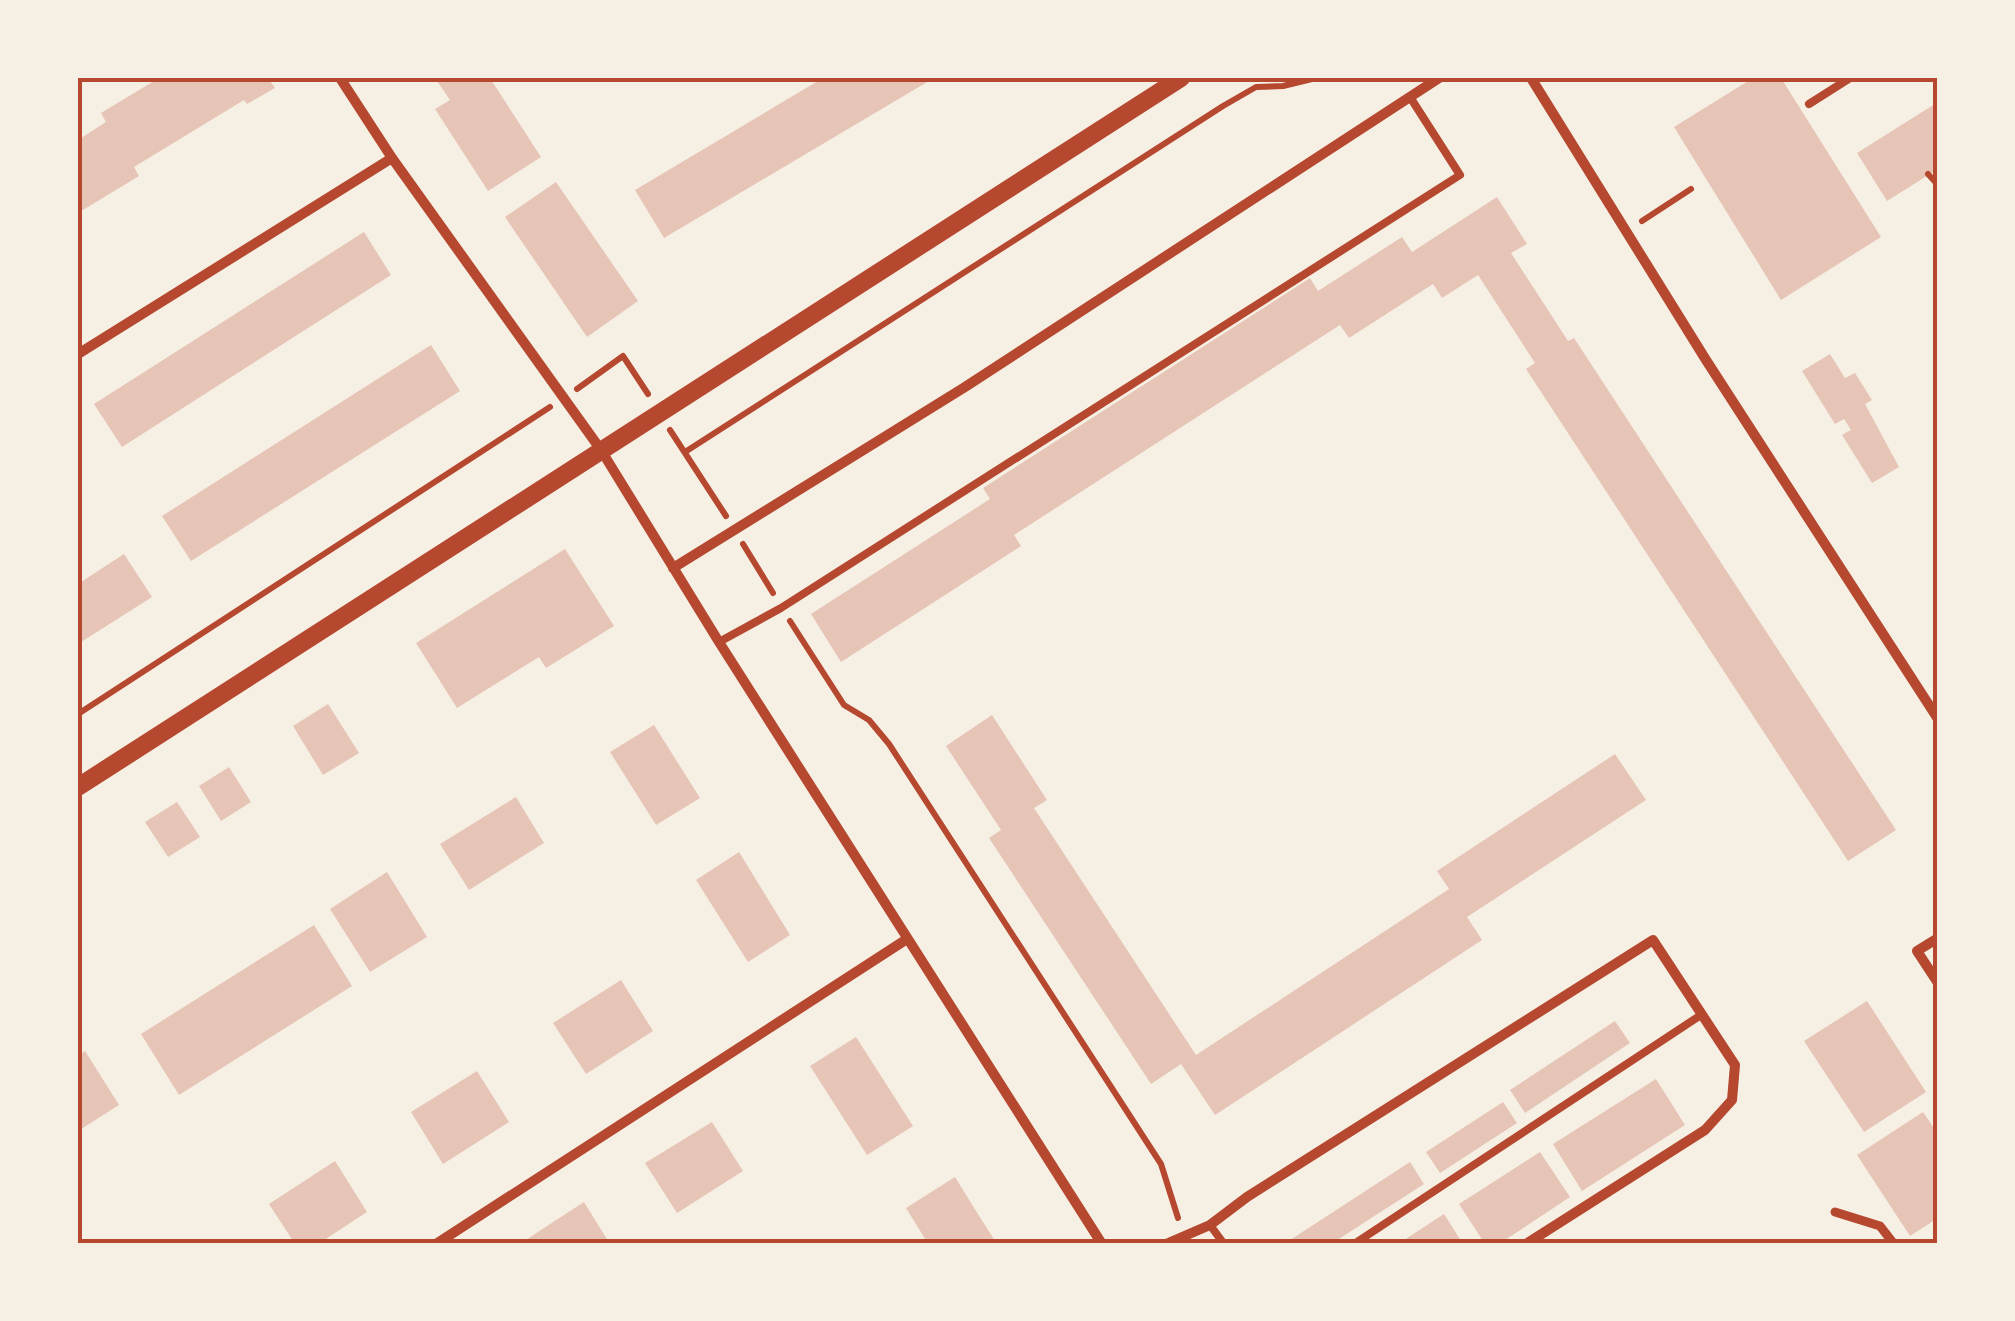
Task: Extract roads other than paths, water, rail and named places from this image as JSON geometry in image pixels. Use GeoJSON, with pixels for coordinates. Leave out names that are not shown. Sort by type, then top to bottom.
{"type":"FeatureCollection","features":[{"type":"Feature","properties":{"kind":"street"},"geometry":{"type":"LineString","coordinates":[[340,78],[392,158],[601,450],[1102,1244]]}},
{"type":"Feature","properties":{"kind":"street"},"geometry":{"type":"LineString","coordinates":[[78,787],[1181,78]]}},
{"type":"Feature","properties":{"kind":"street"},"geometry":{"type":"LineString","coordinates":[[673,568],[965,387],[1438,78]]}},
{"type":"Feature","properties":{"kind":"street"},"geometry":{"type":"LineString","coordinates":[[1531,78],[1938,720]]}},
{"type":"Feature","properties":{"kind":"street"},"geometry":{"type":"LineString","coordinates":[[78,354],[392,158]]}},
{"type":"Feature","properties":{"kind":"street"},"geometry":{"type":"LineString","coordinates":[[1938,938],[1918,951],[1938,982]]}},
{"type":"Feature","properties":{"kind":"street"},"geometry":{"type":"LineString","coordinates":[[436,1244],[908,940]]}},
{"type":"Feature","properties":{"kind":"street"},"geometry":{"type":"LineString","coordinates":[[1166,1244],[1210,1225],[1247,1197],[1653,940],[1734,1065],[1732,1100],[1705,1130],[1526,1244]]}},
{"type":"Feature","properties":{"kind":"street"},"geometry":{"type":"LineString","coordinates":[[1835,1212],[1880,1226],[1894,1244]]}},
{"type":"Feature","properties":{"kind":"lane"},"geometry":{"type":"LineString","coordinates":[[1809,104],[1850,78]]}},
{"type":"Feature","properties":{"kind":"lane"},"geometry":{"type":"LineString","coordinates":[[719,642],[782,608],[1460,175],[1410,97]]}},
{"type":"Feature","properties":{"kind":"lane"},"geometry":{"type":"LineString","coordinates":[[1354,1244],[1701,1015]]}},
{"type":"Feature","properties":{"kind":"lane"},"geometry":{"type":"LineString","coordinates":[[1210,1225],[1224,1244]]}}]}
